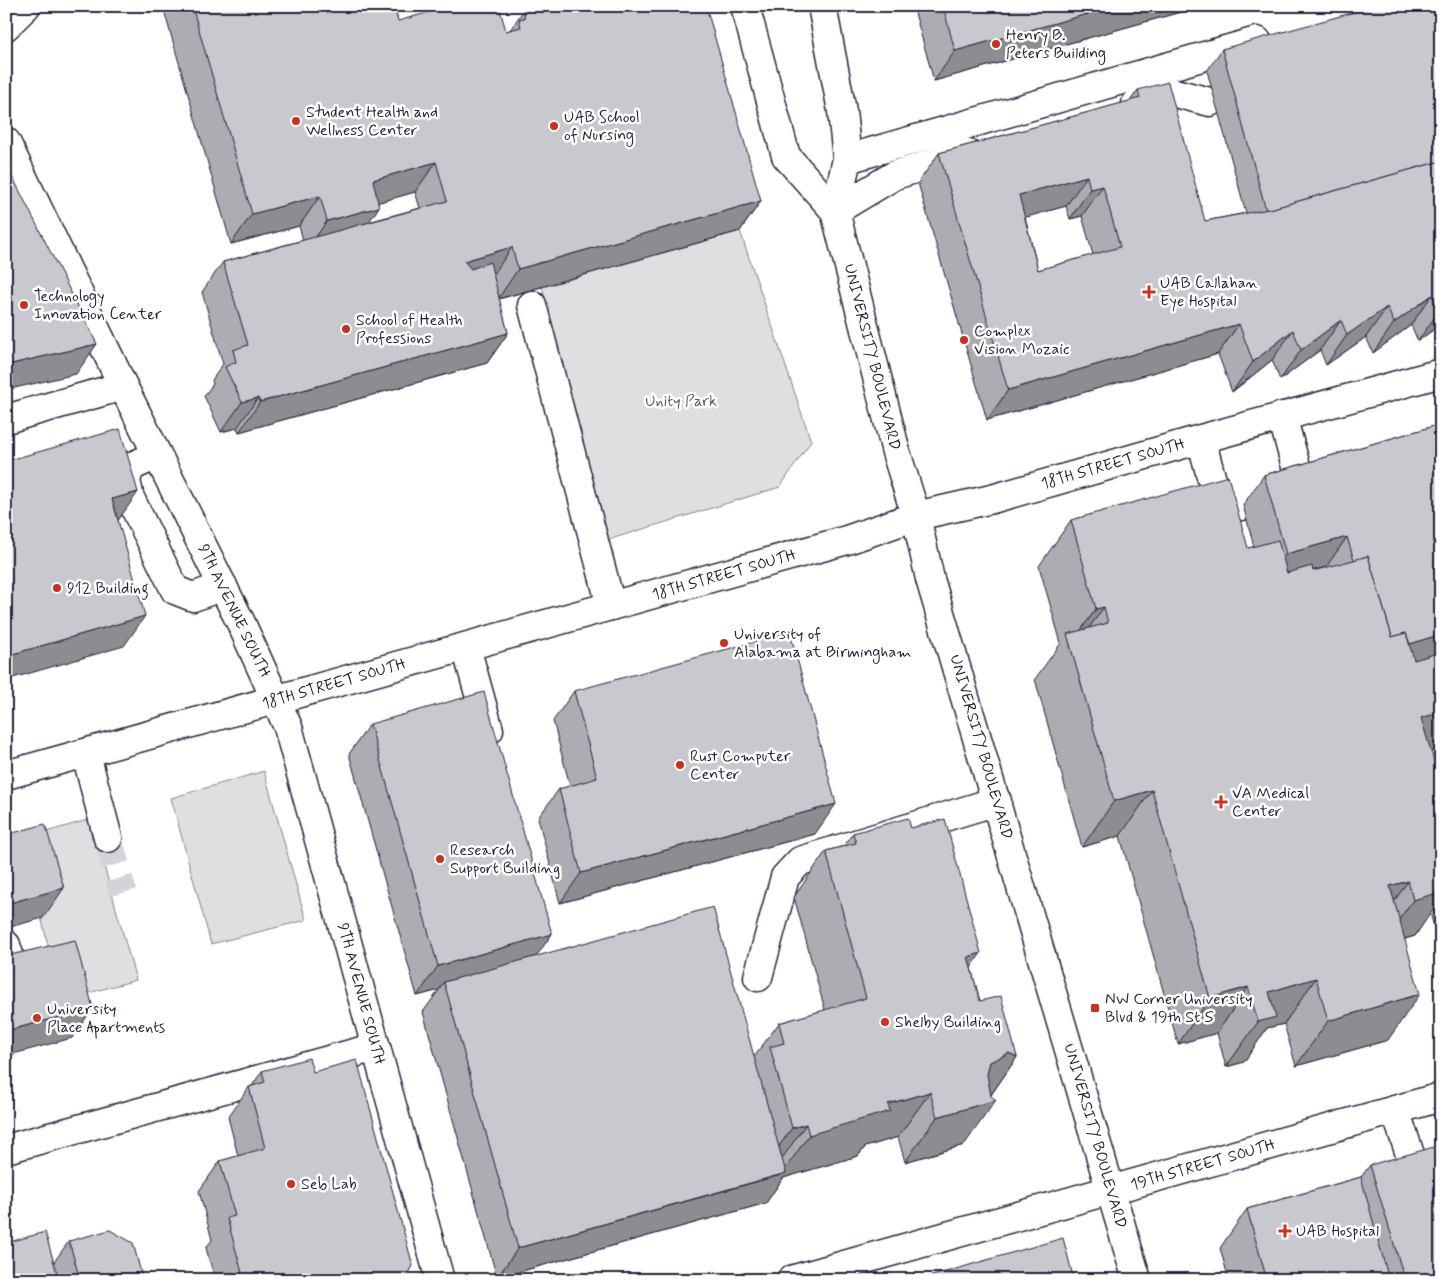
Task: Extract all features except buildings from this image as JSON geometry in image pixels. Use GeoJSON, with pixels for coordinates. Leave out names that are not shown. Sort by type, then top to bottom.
{"type":"FeatureCollection","features":[{"type":"Feature","properties":{"kind":"street"},"geometry":{"type":"LineString","coordinates":[[6,26],[26,6]]}},
{"type":"Feature","properties":{"kind":"street","name":"UNIVERSITY BOULEVARD"},"geometry":{"type":"LineString","coordinates":[[745,6],[786,156],[835,212],[896,452],[916,516],[930,579],[1137,1280]]}},
{"type":"Feature","properties":{"kind":"street","name":"UNIVERSITY BOULEVARD"},"geometry":{"type":"LineString","coordinates":[[822,6],[842,111],[847,159],[835,212]]}},
{"type":"Feature","properties":{"kind":"street"},"geometry":{"type":"LineString","coordinates":[[847,159],[1283,34]]}},
{"type":"Feature","properties":{"kind":"street"},"geometry":{"type":"LineString","coordinates":[[1110,112],[1175,93],[1210,102]]}},
{"type":"Feature","properties":{"kind":"street","name":"9TH AVENUE SOUTH"},"geometry":{"type":"LineString","coordinates":[[6,142],[123,386],[223,586],[277,699],[288,727],[440,1280]]}},
{"type":"Feature","properties":{"kind":"street"},"geometry":{"type":"LineString","coordinates":[[835,212],[895,175],[988,147]]}},
{"type":"Feature","properties":{"kind":"street"},"geometry":{"type":"LineString","coordinates":[[532,305],[610,606]]}},
{"type":"Feature","properties":{"kind":"street","name":"18TH STREET SOUTH"},"geometry":{"type":"LineString","coordinates":[[6,775],[847,540],[916,516],[992,500],[1282,416],[1441,373]]}},
{"type":"Feature","properties":{"kind":"street"},"geometry":{"type":"LineString","coordinates":[[6,419],[123,386]]}},
{"type":"Feature","properties":{"kind":"street"},"geometry":{"type":"LineString","coordinates":[[1282,416],[1302,488]]}},
{"type":"Feature","properties":{"kind":"street"},"geometry":{"type":"LineString","coordinates":[[1201,439],[1228,540],[1251,534]]}},
{"type":"Feature","properties":{"kind":"street"},"geometry":{"type":"LineString","coordinates":[[158,455],[130,467],[126,481],[130,498],[175,590],[193,597],[223,586]]}},
{"type":"Feature","properties":{"kind":"street"},"geometry":{"type":"LineString","coordinates":[[466,647],[495,750]]}},
{"type":"Feature","properties":{"kind":"street"},"geometry":{"type":"LineString","coordinates":[[86,754],[108,838]]}},
{"type":"Feature","properties":{"kind":"street"},"geometry":{"type":"LineString","coordinates":[[758,977],[785,878],[800,861],[997,801]]}},
{"type":"Feature","properties":{"kind":"street"},"geometry":{"type":"LineString","coordinates":[[6,945],[16,978]]}},
{"type":"Feature","properties":{"kind":"street"},"geometry":{"type":"LineString","coordinates":[[6,1149],[376,1047]]}},
{"type":"Feature","properties":{"kind":"street","name":"19TH STREET SOUTH"},"geometry":{"type":"LineString","coordinates":[[791,1280],[1441,1097]]}},
{"type":"Feature","properties":{"kind":"street"},"geometry":{"type":"LineString","coordinates":[[1395,1110],[1417,1175]]}},
{"type":"Feature","properties":{"kind":"green space","name":"Unity Park"},"geometry":{"type":"Polygon","coordinates":[[[740,231],[811,441],[780,487],[601,542],[542,286],[740,231]]]}},
{"type":"Feature","properties":{"kind":"green space"},"geometry":{"type":"Polygon","coordinates":[[[264,771],[306,920],[211,944],[171,798],[264,771]]]}},
{"type":"Feature","properties":{"kind":"green space"},"geometry":{"type":"Polygon","coordinates":[[[91,819],[136,980],[70,998],[54,970],[22,839],[91,819]]]}},
{"type":"Feature","properties":{"kind":"tunnel"},"geometry":{"type":"LineString","coordinates":[[108,838],[123,893]]}},
{"type":"Feature","properties":{"kind":"place","name":"Henry B. Peters Building"},"geometry":{"type":"Point","coordinates":[996,44]}},
{"type":"Feature","properties":{"kind":"place","name":"Student Health and Wellness Center"},"geometry":{"type":"Point","coordinates":[296,121]}},
{"type":"Feature","properties":{"kind":"place","name":"UAB School of Nursing"},"geometry":{"type":"Point","coordinates":[554,126]}},
{"type":"Feature","properties":{"kind":"place","name":"UAB Callahan Eye Hospital"},"geometry":{"type":"Point","coordinates":[1149,292]}},
{"type":"Feature","properties":{"kind":"place","name":"Technology Innovation Center"},"geometry":{"type":"Point","coordinates":[24,305]}},
{"type":"Feature","properties":{"kind":"place","name":"School of Health Professions"},"geometry":{"type":"Point","coordinates":[346,329]}},
{"type":"Feature","properties":{"kind":"place","name":"Complex Vision Mozaic"},"geometry":{"type":"Point","coordinates":[964,340]}},
{"type":"Feature","properties":{"kind":"place","name":"912 Building"},"geometry":{"type":"Point","coordinates":[57,588]}},
{"type":"Feature","properties":{"kind":"place","name":"University of Alabama at Birmingham"},"geometry":{"type":"Point","coordinates":[724,643]}},
{"type":"Feature","properties":{"kind":"place","name":"Rust Computer Center"},"geometry":{"type":"Point","coordinates":[680,765]}},
{"type":"Feature","properties":{"kind":"place","name":"VA Medical Center"},"geometry":{"type":"Point","coordinates":[1221,802]}},
{"type":"Feature","properties":{"kind":"place","name":"Research Support Building"},"geometry":{"type":"Point","coordinates":[440,859]}},
{"type":"Feature","properties":{"kind":"place","name":"NW Corner University Blvd & 19th St S"},"geometry":{"type":"Point","coordinates":[1095,1008]}},
{"type":"Feature","properties":{"kind":"place","name":"University Place Apartments"},"geometry":{"type":"Point","coordinates":[37,1018]}},
{"type":"Feature","properties":{"kind":"place","name":"Shelby Building"},"geometry":{"type":"Point","coordinates":[885,1022]}},
{"type":"Feature","properties":{"kind":"place","name":"Seb Lab"},"geometry":{"type":"Point","coordinates":[291,1184]}},
{"type":"Feature","properties":{"kind":"place","name":"UAB Hospital"},"geometry":{"type":"Point","coordinates":[1285,1231]}}]}
